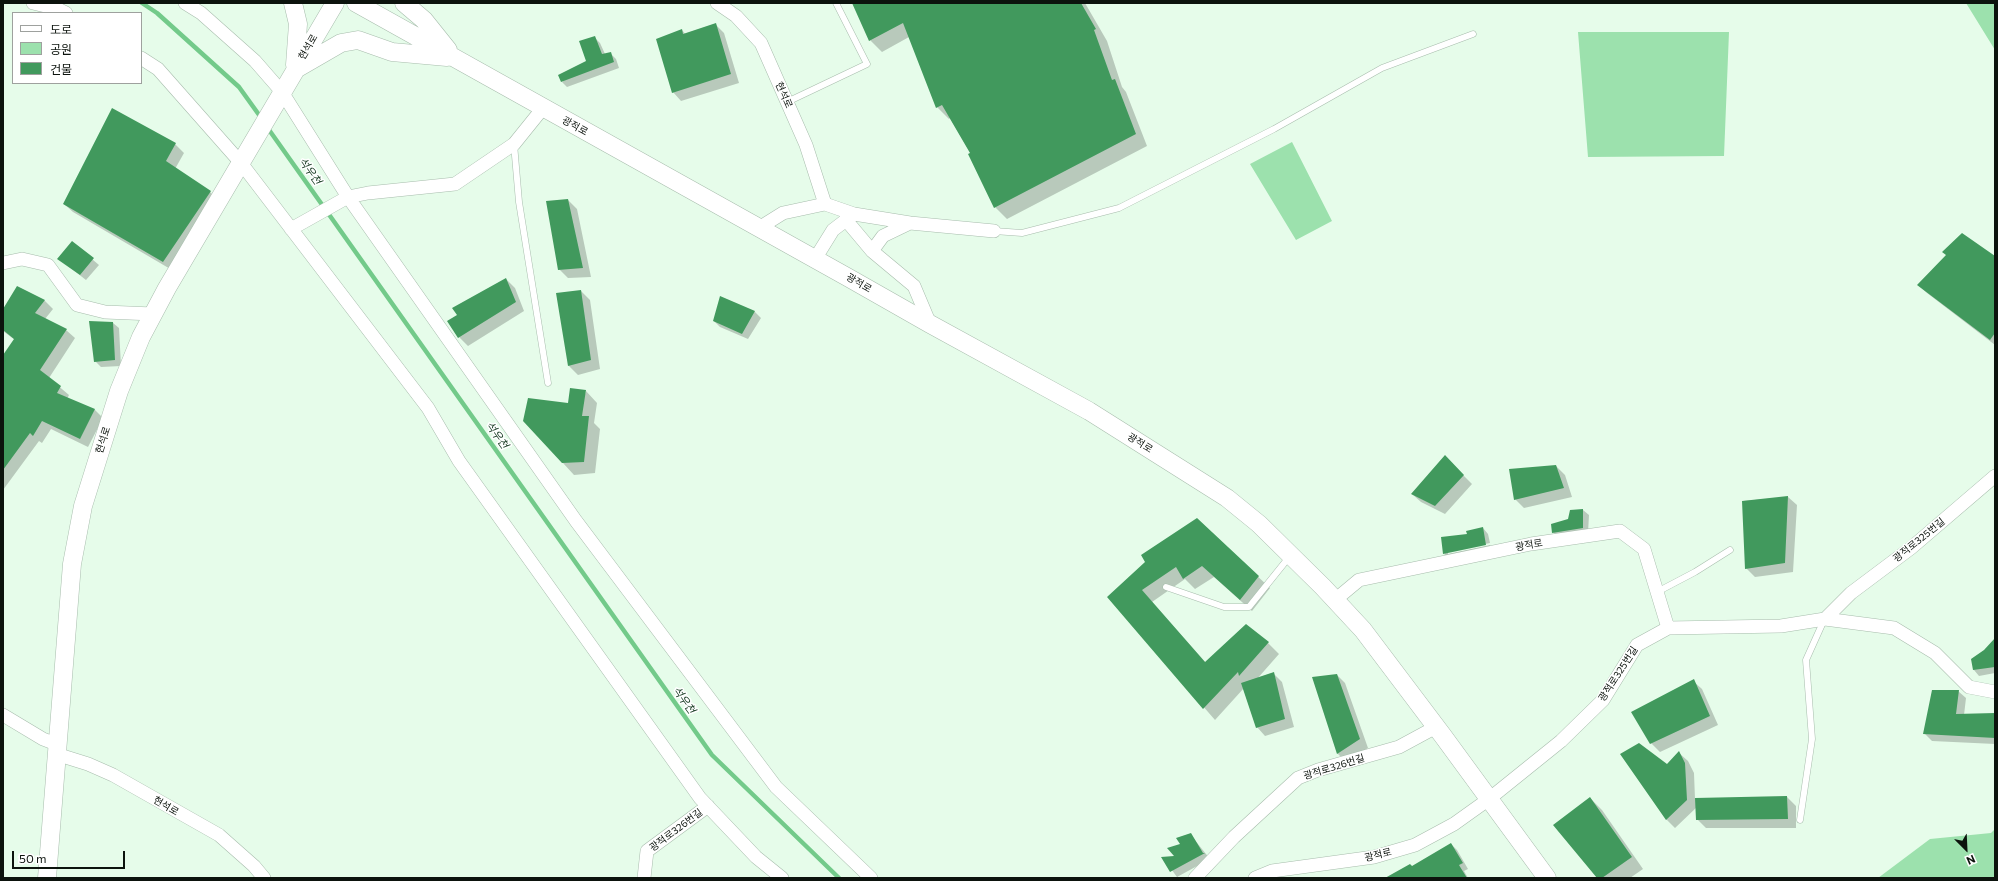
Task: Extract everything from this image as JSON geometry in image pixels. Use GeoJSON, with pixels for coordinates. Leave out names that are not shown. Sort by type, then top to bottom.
{"type":"FeatureCollection","features":[{"type":"Feature","properties":{"kind":"main road"},"geometry":{"type":"LineString","coordinates":[[293,3],[298,24],[295,70]]}},
{"type":"Feature","properties":{"kind":"main road","name":"현석로"},"geometry":{"type":"LineString","coordinates":[[47,878],[56,749],[72,564],[83,506],[126,372],[153,314],[335,3]]}},
{"type":"Feature","properties":{"kind":"main road","name":"광적로"},"geometry":{"type":"LineString","coordinates":[[356,3],[930,324],[1089,411],[1220,494],[1259,524],[1335,600],[1362,630],[1487,796]]}},
{"type":"Feature","properties":{"kind":"main road"},"geometry":{"type":"LineString","coordinates":[[404,3],[424,20],[453,57]]}},
{"type":"Feature","properties":{"kind":"main road"},"geometry":{"type":"LineString","coordinates":[[295,70],[342,43],[358,40],[392,52],[453,57]]}},
{"type":"Feature","properties":{"kind":"main road"},"geometry":{"type":"LineString","coordinates":[[1487,796],[1547,878]]}},
{"type":"Feature","properties":{"kind":"street"},"geometry":{"type":"LineString","coordinates":[[33,3],[58,9],[64,12]]}},
{"type":"Feature","properties":{"kind":"street"},"geometry":{"type":"LineString","coordinates":[[185,3],[201,12],[250,56],[282,92],[348,197],[576,521],[776,787],[871,878]]}},
{"type":"Feature","properties":{"kind":"street","name":"현석로"},"geometry":{"type":"LineString","coordinates":[[717,3],[736,16],[761,44],[806,145],[825,204]]}},
{"type":"Feature","properties":{"kind":"street"},"geometry":{"type":"LineString","coordinates":[[142,59],[158,69],[244,159],[291,229],[428,408],[459,461],[690,785],[756,856],[782,878]]}},
{"type":"Feature","properties":{"kind":"street"},"geometry":{"type":"LineString","coordinates":[[291,229],[348,197],[368,193],[455,184],[514,144],[543,108]]}},
{"type":"Feature","properties":{"kind":"street"},"geometry":{"type":"LineString","coordinates":[[759,228],[783,213],[825,204],[850,217],[994,231]]}},
{"type":"Feature","properties":{"kind":"street"},"geometry":{"type":"LineString","coordinates":[[850,217],[872,251],[914,286],[930,324]]}},
{"type":"Feature","properties":{"kind":"street"},"geometry":{"type":"LineString","coordinates":[[815,259],[833,230],[850,217]]}},
{"type":"Feature","properties":{"kind":"street"},"geometry":{"type":"LineString","coordinates":[[872,251],[883,236],[910,223]]}},
{"type":"Feature","properties":{"kind":"street"},"geometry":{"type":"LineString","coordinates":[[3,263],[22,259],[48,265],[77,304],[106,312],[153,314]]}},
{"type":"Feature","properties":{"kind":"street","name":"광적로325번길"},"geometry":{"type":"LineString","coordinates":[[1825,618],[1851,593],[1911,548],[1995,476]]}},
{"type":"Feature","properties":{"kind":"street","name":"광적로"},"geometry":{"type":"LineString","coordinates":[[1335,600],[1359,580],[1531,544],[1620,531],[1644,549],[1668,628]]}},
{"type":"Feature","properties":{"kind":"street","name":"광적로325번길"},"geometry":{"type":"LineString","coordinates":[[1487,796],[1556,745],[1603,700],[1637,645],[1668,628],[1781,626],[1825,618],[1894,628],[1935,653],[1969,687],[1995,692]]}},
{"type":"Feature","properties":{"kind":"street"},"geometry":{"type":"LineString","coordinates":[[3,715],[43,739],[56,749]]}},
{"type":"Feature","properties":{"kind":"street","name":"광적로326번길"},"geometry":{"type":"LineString","coordinates":[[1195,878],[1234,837],[1298,778],[1318,770],[1399,747],[1440,732]]}},
{"type":"Feature","properties":{"kind":"street","name":"현석로"},"geometry":{"type":"LineString","coordinates":[[56,749],[113,776],[219,835],[254,866],[264,878]]}},
{"type":"Feature","properties":{"kind":"street","name":"광적로"},"geometry":{"type":"LineString","coordinates":[[1255,878],[1272,871],[1374,857],[1415,845],[1454,824],[1487,796]]}},
{"type":"Feature","properties":{"kind":"street","name":"광적로326번길"},"geometry":{"type":"LineString","coordinates":[[644,878],[647,851],[708,806]]}},
{"type":"Feature","properties":{"kind":"lane"},"geometry":{"type":"LineString","coordinates":[[787,102],[867,64],[836,3]]}},
{"type":"Feature","properties":{"kind":"lane"},"geometry":{"type":"LineString","coordinates":[[994,231],[1022,233],[1119,208],[1274,129],[1382,68],[1473,34]]}},
{"type":"Feature","properties":{"kind":"lane"},"geometry":{"type":"LineString","coordinates":[[514,144],[519,202],[548,382]]}},
{"type":"Feature","properties":{"kind":"lane"},"geometry":{"type":"LineString","coordinates":[[1657,592],[1695,572],[1730,550]]}},
{"type":"Feature","properties":{"kind":"lane"},"geometry":{"type":"LineString","coordinates":[[1166,587],[1224,608],[1249,607],[1291,555]]}},
{"type":"Feature","properties":{"kind":"lane"},"geometry":{"type":"LineString","coordinates":[[1800,820],[1812,739],[1806,660],[1825,618]]}},
{"type":"Feature","properties":{"kind":"green space"},"geometry":{"type":"Polygon","coordinates":[[[1966,3],[1995,3],[1995,50],[1966,3]]]}},
{"type":"Feature","properties":{"kind":"green space"},"geometry":{"type":"Polygon","coordinates":[[[1578,32],[1729,32],[1724,156],[1588,157],[1578,32]]]}},
{"type":"Feature","properties":{"kind":"green space"},"geometry":{"type":"Polygon","coordinates":[[[1292,142],[1332,221],[1296,240],[1250,164],[1292,142]]]}},
{"type":"Feature","properties":{"kind":"green space"},"geometry":{"type":"Polygon","coordinates":[[[1995,829],[1995,878],[1878,878],[1930,839],[1991,833],[1995,829]]]}},
{"type":"Feature","properties":{"kind":"building"},"geometry":{"type":"Polygon","coordinates":[[[852,3],[1081,3],[1096,29],[1094,30],[1112,80],[1115,79],[1136,134],[994,208],[968,154],[970,153],[942,105],[936,108],[903,23],[869,41],[852,3]]]}},
{"type":"Feature","properties":{"kind":"building"},"geometry":{"type":"Polygon","coordinates":[[[716,23],[731,74],[672,93],[656,39],[682,29],[683,34],[716,23]]]}},
{"type":"Feature","properties":{"kind":"building"},"geometry":{"type":"Polygon","coordinates":[[[595,36],[602,54],[611,52],[614,62],[561,82],[558,75],[586,61],[579,41],[595,36]]]}},
{"type":"Feature","properties":{"kind":"building"},"geometry":{"type":"Polygon","coordinates":[[[112,108],[176,143],[166,161],[211,191],[163,262],[63,204],[112,108]]]}},
{"type":"Feature","properties":{"kind":"building"},"geometry":{"type":"Polygon","coordinates":[[[568,199],[583,268],[558,270],[546,201],[568,199]]]}},
{"type":"Feature","properties":{"kind":"building"},"geometry":{"type":"Polygon","coordinates":[[[1962,233],[1995,256],[1995,333],[1990,340],[1917,285],[1946,255],[1942,252],[1962,233]]]}},
{"type":"Feature","properties":{"kind":"building"},"geometry":{"type":"Polygon","coordinates":[[[72,241],[94,258],[80,275],[57,259],[72,241]]]}},
{"type":"Feature","properties":{"kind":"building"},"geometry":{"type":"Polygon","coordinates":[[[506,278],[516,302],[458,338],[447,321],[457,315],[452,308],[506,278]]]}},
{"type":"Feature","properties":{"kind":"building"},"geometry":{"type":"Polygon","coordinates":[[[17,286],[45,300],[35,313],[67,329],[40,370],[61,386],[57,393],[95,409],[80,439],[42,421],[33,436],[30,433],[3,470],[3,355],[14,339],[3,330],[3,309],[17,286]]]}},
{"type":"Feature","properties":{"kind":"building"},"geometry":{"type":"Polygon","coordinates":[[[581,290],[591,360],[568,366],[556,293],[581,290]]]}},
{"type":"Feature","properties":{"kind":"building"},"geometry":{"type":"Polygon","coordinates":[[[720,296],[755,311],[742,334],[713,321],[720,296]]]}},
{"type":"Feature","properties":{"kind":"building"},"geometry":{"type":"Polygon","coordinates":[[[89,321],[113,322],[115,360],[94,362],[89,321]]]}},
{"type":"Feature","properties":{"kind":"building"},"geometry":{"type":"Polygon","coordinates":[[[570,388],[586,390],[582,416],[589,416],[584,462],[562,463],[523,421],[528,398],[568,403],[570,388]]]}},
{"type":"Feature","properties":{"kind":"building"},"geometry":{"type":"Polygon","coordinates":[[[1445,455],[1464,475],[1435,506],[1411,494],[1445,455]]]}},
{"type":"Feature","properties":{"kind":"building"},"geometry":{"type":"Polygon","coordinates":[[[1556,465],[1564,488],[1514,500],[1509,469],[1556,465]]]}},
{"type":"Feature","properties":{"kind":"building"},"geometry":{"type":"Polygon","coordinates":[[[1788,496],[1785,563],[1745,569],[1742,501],[1788,496]]]}},
{"type":"Feature","properties":{"kind":"building"},"geometry":{"type":"Polygon","coordinates":[[[1583,509],[1583,528],[1552,533],[1551,524],[1568,519],[1570,510],[1583,509]]]}},
{"type":"Feature","properties":{"kind":"building"},"geometry":{"type":"Polygon","coordinates":[[[1197,518],[1259,576],[1240,600],[1202,566],[1183,579],[1176,567],[1142,590],[1205,662],[1246,624],[1269,642],[1239,676],[1238,672],[1203,709],[1107,597],[1145,562],[1141,555],[1197,518]]]}},
{"type":"Feature","properties":{"kind":"building"},"geometry":{"type":"Polygon","coordinates":[[[1483,527],[1486,545],[1443,554],[1441,537],[1467,534],[1466,531],[1483,527]]]}},
{"type":"Feature","properties":{"kind":"building"},"geometry":{"type":"Polygon","coordinates":[[[1995,638],[1995,667],[1973,670],[1971,659],[1984,650],[1995,638]]]}},
{"type":"Feature","properties":{"kind":"building"},"geometry":{"type":"Polygon","coordinates":[[[1274,672],[1285,719],[1256,728],[1241,683],[1274,672]]]}},
{"type":"Feature","properties":{"kind":"building"},"geometry":{"type":"Polygon","coordinates":[[[1337,674],[1360,739],[1337,754],[1312,677],[1337,674]]]}},
{"type":"Feature","properties":{"kind":"building"},"geometry":{"type":"Polygon","coordinates":[[[1694,679],[1710,716],[1650,744],[1631,712],[1694,679]]]}},
{"type":"Feature","properties":{"kind":"building"},"geometry":{"type":"Polygon","coordinates":[[[1932,690],[1959,690],[1956,714],[1995,713],[1995,738],[1923,734],[1932,690]]]}},
{"type":"Feature","properties":{"kind":"building"},"geometry":{"type":"Polygon","coordinates":[[[1639,743],[1667,764],[1679,751],[1685,763],[1687,800],[1666,820],[1620,754],[1639,743]]]}},
{"type":"Feature","properties":{"kind":"building"},"geometry":{"type":"Polygon","coordinates":[[[1787,796],[1788,819],[1696,820],[1695,798],[1787,796]]]}},
{"type":"Feature","properties":{"kind":"building"},"geometry":{"type":"Polygon","coordinates":[[[1590,797],[1632,857],[1602,878],[1597,878],[1553,825],[1590,797]]]}},
{"type":"Feature","properties":{"kind":"building"},"geometry":{"type":"Polygon","coordinates":[[[1191,833],[1203,853],[1205,853],[1170,872],[1161,857],[1174,856],[1167,848],[1180,844],[1176,838],[1191,833]]]}},
{"type":"Feature","properties":{"kind":"building"},"geometry":{"type":"Polygon","coordinates":[[[1451,843],[1463,863],[1459,865],[1467,878],[1385,878],[1410,864],[1412,866],[1451,843]]]}},
{"type":"Feature","properties":{"kind":"waterway","name":"석우천"},"geometry":{"type":"LineString","coordinates":[[142,3],[157,13],[239,87],[262,119]]}},
{"type":"Feature","properties":{"kind":"waterway","name":"석우천"},"geometry":{"type":"LineString","coordinates":[[267,127],[712,755],[839,878]]}}]}
